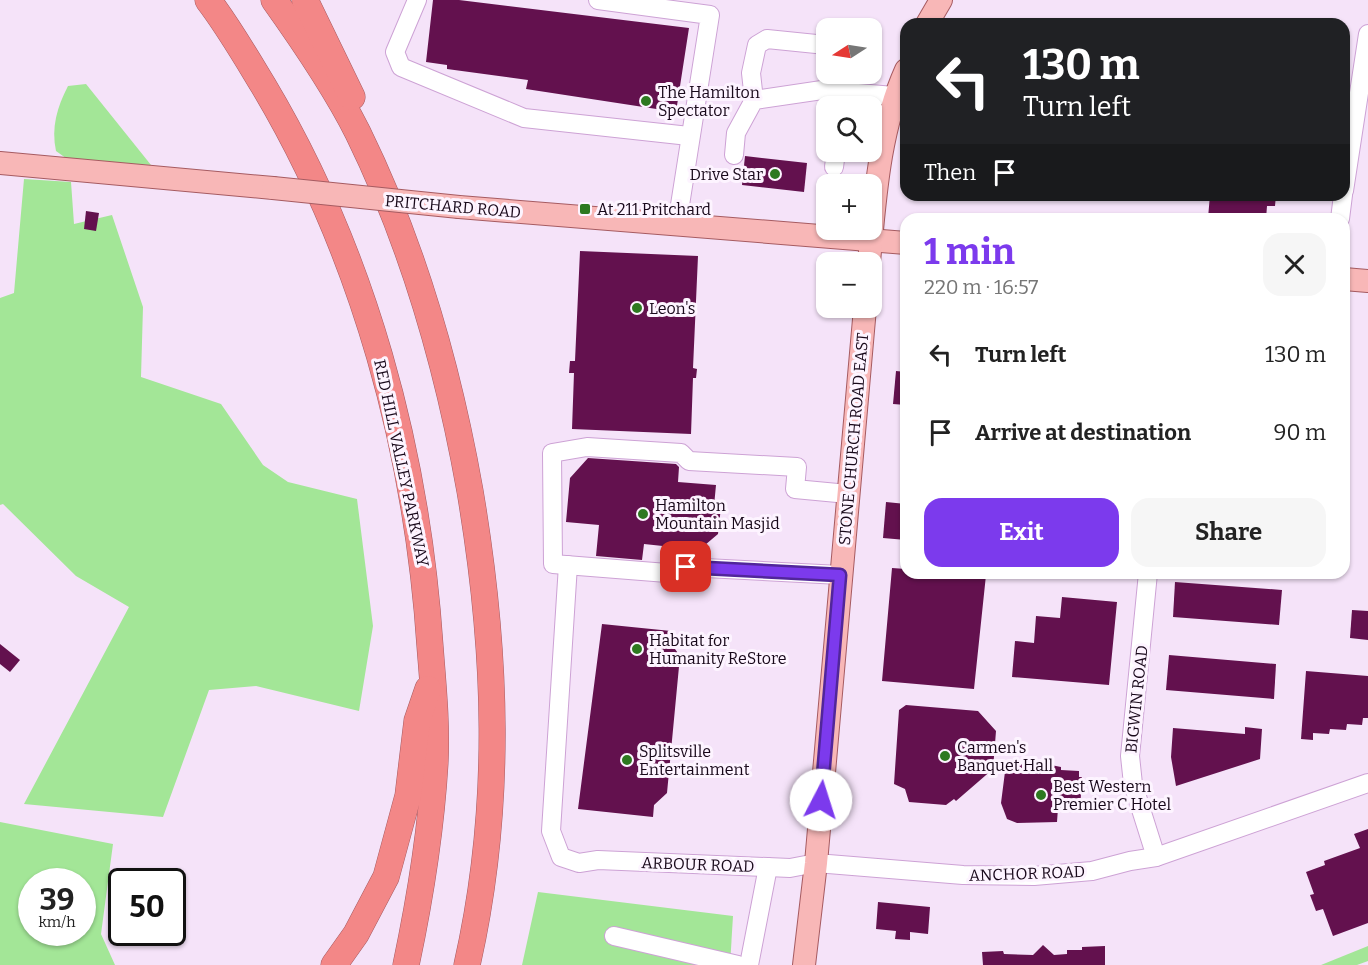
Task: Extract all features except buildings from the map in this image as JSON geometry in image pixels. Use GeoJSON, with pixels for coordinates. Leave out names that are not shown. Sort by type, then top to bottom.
{"type":"FeatureCollection","features":[{"type":"Feature","properties":{"kind":"highway","name":"RED HILL VALLEY PARKWAY"},"geometry":{"type":"LineString","coordinates":[[208,0],[287,125],[322,196],[352,267],[372,330],[404,459],[425,572],[435,764],[427,846],[406,965]]}},
{"type":"Feature","properties":{"kind":"highway"},"geometry":{"type":"LineString","coordinates":[[274,0],[358,132],[415,267],[456,411],[479,543],[492,653],[493,754],[488,843],[477,922],[467,965]]}},
{"type":"Feature","properties":{"kind":"highway"},"geometry":{"type":"LineString","coordinates":[[305,0],[350,89],[358,132]]}},
{"type":"Feature","properties":{"kind":"highway"},"geometry":{"type":"LineString","coordinates":[[334,965],[356,934],[386,877],[408,796],[417,721],[432,675]]}},
{"type":"Feature","properties":{"kind":"main road"},"geometry":{"type":"LineString","coordinates":[[930,18],[941,0]]}},
{"type":"Feature","properties":{"kind":"main road"},"geometry":{"type":"LineString","coordinates":[[879,174],[883,144],[894,96],[900,83]]}},
{"type":"Feature","properties":{"kind":"main road","name":"PRITCHARD ROAD"},"geometry":{"type":"LineString","coordinates":[[0,163],[459,207],[816,235]]}},
{"type":"Feature","properties":{"kind":"main road"},"geometry":{"type":"LineString","coordinates":[[870,252],[871,240]]}},
{"type":"Feature","properties":{"kind":"main road","name":"PRITCHARD ROAD"},"geometry":{"type":"LineString","coordinates":[[871,240],[900,242]]}},
{"type":"Feature","properties":{"kind":"main road"},"geometry":{"type":"LineString","coordinates":[[1350,280],[1368,281]]}},
{"type":"Feature","properties":{"kind":"main road","name":"STONE CHURCH ROAD EAST"},"geometry":{"type":"LineString","coordinates":[[804,965],[816,864],[864,318]]}},
{"type":"Feature","properties":{"kind":"street"},"geometry":{"type":"LineString","coordinates":[[417,0],[395,52],[401,68],[525,118],[689,136]]}},
{"type":"Feature","properties":{"kind":"street"},"geometry":{"type":"LineString","coordinates":[[598,0],[710,15],[689,136],[677,224]]}},
{"type":"Feature","properties":{"kind":"street"},"geometry":{"type":"LineString","coordinates":[[1350,153],[1368,34]]}},
{"type":"Feature","properties":{"kind":"street"},"geometry":{"type":"LineString","coordinates":[[734,155],[736,133],[754,100],[751,73],[757,45],[766,39],[816,44]]}},
{"type":"Feature","properties":{"kind":"street"},"geometry":{"type":"LineString","coordinates":[[754,100],[822,90],[835,96]]}},
{"type":"Feature","properties":{"kind":"street"},"geometry":{"type":"LineString","coordinates":[[882,97],[894,96]]}},
{"type":"Feature","properties":{"kind":"street"},"geometry":{"type":"LineString","coordinates":[[840,575],[686,567],[667,573],[553,564],[552,453],[587,447],[681,453],[689,461],[796,467],[795,489],[848,494]]}},
{"type":"Feature","properties":{"kind":"street","name":"ARBOUR ROAD"},"geometry":{"type":"LineString","coordinates":[[568,565],[551,831],[561,857],[579,863],[598,860],[800,868],[816,864]]}},
{"type":"Feature","properties":{"kind":"street","name":"BIGWIN ROAD"},"geometry":{"type":"LineString","coordinates":[[1147,579],[1130,756],[1133,784],[1156,857]]}},
{"type":"Feature","properties":{"kind":"street","name":"ANCHOR ROAD"},"geometry":{"type":"LineString","coordinates":[[816,864],[963,876],[1034,876],[1092,871],[1156,857],[1368,783]]}},
{"type":"Feature","properties":{"kind":"street"},"geometry":{"type":"LineString","coordinates":[[750,965],[768,867]]}},
{"type":"Feature","properties":{"kind":"street"},"geometry":{"type":"LineString","coordinates":[[614,936],[738,965]]}},
{"type":"Feature","properties":{"kind":"green space"},"geometry":{"type":"Polygon","coordinates":[[[86,84],[151,165],[70,161],[56,151],[55,126],[64,94],[68,86],[86,84]]]}},
{"type":"Feature","properties":{"kind":"green space"},"geometry":{"type":"Polygon","coordinates":[[[24,179],[71,182],[74,224],[112,215],[143,307],[141,377],[221,404],[263,465],[288,482],[357,499],[373,626],[359,711],[256,686],[209,690],[163,817],[24,804],[129,607],[76,576],[3,504],[0,505],[0,298],[14,293],[24,179]]]}},
{"type":"Feature","properties":{"kind":"green space"},"geometry":{"type":"Polygon","coordinates":[[[0,822],[113,844],[101,934],[115,965],[0,965],[0,822]]]}},
{"type":"Feature","properties":{"kind":"green space"},"geometry":{"type":"Polygon","coordinates":[[[538,892],[733,916],[730,965],[522,965],[538,892]]]}},
{"type":"Feature","properties":{"kind":"green space"},"geometry":{"type":"Polygon","coordinates":[[[1368,946],[1368,961],[1357,965],[1321,965],[1368,946]]]}},
{"type":"Feature","properties":{"kind":"place","name":"The Hamilton Spectator"},"geometry":{"type":"Point","coordinates":[646,101]}},
{"type":"Feature","properties":{"kind":"place","name":"Drive Star"},"geometry":{"type":"Point","coordinates":[775,174]}},
{"type":"Feature","properties":{"kind":"place","name":"At 211 Pritchard"},"geometry":{"type":"Point","coordinates":[585,209]}},
{"type":"Feature","properties":{"kind":"place","name":"Leon's"},"geometry":{"type":"Point","coordinates":[637,308]}},
{"type":"Feature","properties":{"kind":"place","name":"Hamilton Mountain Masjid"},"geometry":{"type":"Point","coordinates":[643,514]}},
{"type":"Feature","properties":{"kind":"place","name":"Habitat for Humanity ReStore"},"geometry":{"type":"Point","coordinates":[637,649]}},
{"type":"Feature","properties":{"kind":"place","name":"Carmen's Banquet Hall"},"geometry":{"type":"Point","coordinates":[945,756]}},
{"type":"Feature","properties":{"kind":"place","name":"Splitsville Entertainment"},"geometry":{"type":"Point","coordinates":[627,760]}},
{"type":"Feature","properties":{"kind":"place","name":"Best Western Premier C Hotel"},"geometry":{"type":"Point","coordinates":[1041,795]}},
{"type":"Feature","properties":{"kind":"route"},"geometry":{"type":"LineString","coordinates":[[686,567],[840,575],[821,800]]}}]}
